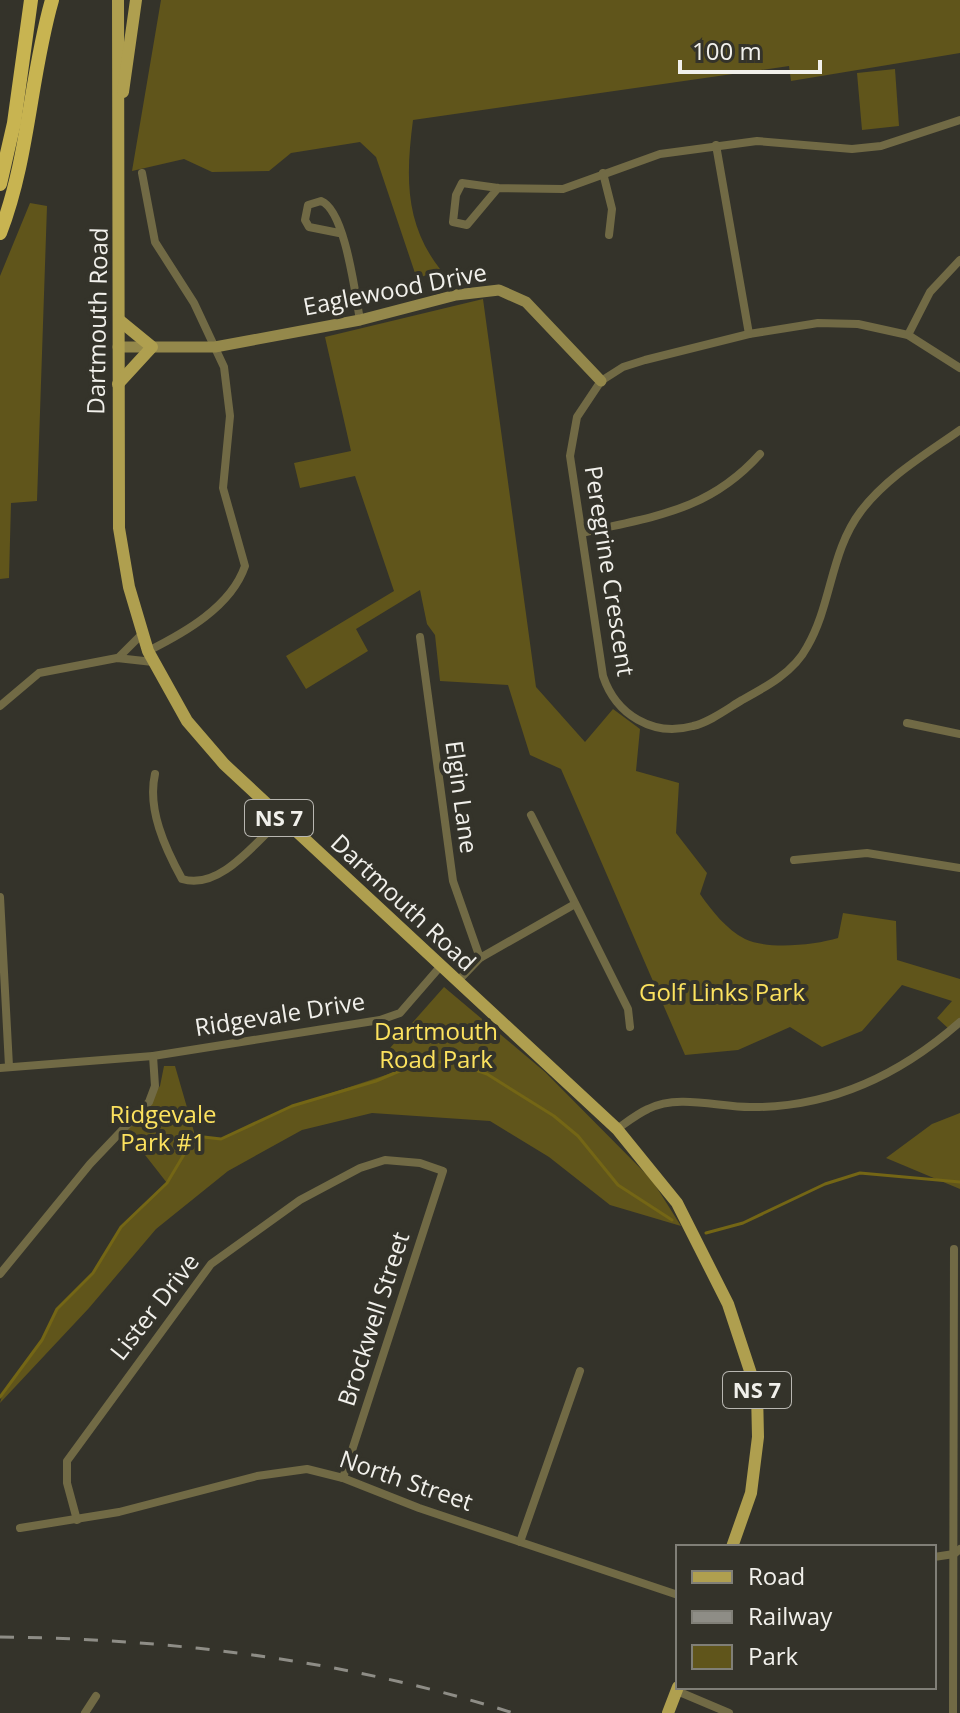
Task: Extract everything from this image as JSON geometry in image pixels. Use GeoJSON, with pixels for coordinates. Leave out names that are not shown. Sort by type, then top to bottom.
{"type":"FeatureCollection","features":[{"type":"Feature","properties":{"kind":"highway"},"geometry":{"type":"LineString","coordinates":[[0,184],[14,123],[31,0]]}},
{"type":"Feature","properties":{"kind":"highway"},"geometry":{"type":"LineString","coordinates":[[0,233],[18,173],[43,31],[52,0]]}},
{"type":"Feature","properties":{"kind":"main road","name":"Dartmouth Road"},"geometry":{"type":"LineString","coordinates":[[118,0],[121,103],[119,528],[141,635],[187,721],[224,764],[439,968],[617,1129],[655,1171],[698,1241],[737,1328],[757,1392],[758,1437],[751,1493],[733,1545]]}},
{"type":"Feature","properties":{"kind":"main road","name":"Dartmouth Road"},"geometry":{"type":"LineString","coordinates":[[121,103],[129,66],[136,0]]}},
{"type":"Feature","properties":{"kind":"main road"},"geometry":{"type":"LineString","coordinates":[[118,384],[152,347],[119,320]]}},
{"type":"Feature","properties":{"kind":"main road"},"geometry":{"type":"LineString","coordinates":[[668,1713],[677,1689]]}},
{"type":"Feature","properties":{"kind":"street"},"geometry":{"type":"LineString","coordinates":[[498,188],[467,225],[453,222],[456,195],[462,183],[498,188],[563,189],[660,154],[757,141],[852,149],[917,136],[960,120]]}},
{"type":"Feature","properties":{"kind":"street"},"geometry":{"type":"LineString","coordinates":[[716,145],[749,334]]}},
{"type":"Feature","properties":{"kind":"street"},"geometry":{"type":"LineString","coordinates":[[0,706],[39,673],[117,658],[150,656],[222,600],[236,585],[245,566],[223,488],[229,387],[215,347],[194,303],[155,242],[142,173]]}},
{"type":"Feature","properties":{"kind":"street"},"geometry":{"type":"LineString","coordinates":[[603,173],[612,209],[609,235]]}},
{"type":"Feature","properties":{"kind":"street"},"geometry":{"type":"LineString","coordinates":[[339,233],[309,227],[305,220],[308,205],[321,201],[329,204],[351,262],[360,320]]}},
{"type":"Feature","properties":{"kind":"street"},"geometry":{"type":"LineString","coordinates":[[908,335],[930,292],[960,260]]}},
{"type":"Feature","properties":{"kind":"street","name":"Eaglewood Drive"},"geometry":{"type":"LineString","coordinates":[[118,347],[215,347],[360,320],[456,295],[499,290],[526,302],[601,381]]}},
{"type":"Feature","properties":{"kind":"street"},"geometry":{"type":"LineString","coordinates":[[601,381],[634,363],[749,334],[818,323],[858,324],[908,335],[960,368]]}},
{"type":"Feature","properties":{"kind":"street","name":"Peregrine Crescent"},"geometry":{"type":"LineString","coordinates":[[601,381],[582,406],[572,436],[570,456],[603,676],[609,693],[638,721],[650,727],[671,730],[696,726],[770,685],[792,666],[807,648],[842,543],[860,512],[910,465],[960,430]]}},
{"type":"Feature","properties":{"kind":"street"},"geometry":{"type":"LineString","coordinates":[[582,533],[702,500],[732,484],[760,454]]}},
{"type":"Feature","properties":{"kind":"street"},"geometry":{"type":"LineString","coordinates":[[117,658],[141,635]]}},
{"type":"Feature","properties":{"kind":"street","name":"Elgin Lane"},"geometry":{"type":"LineString","coordinates":[[420,637],[453,881],[480,958]]}},
{"type":"Feature","properties":{"kind":"street"},"geometry":{"type":"LineString","coordinates":[[907,723],[960,734]]}},
{"type":"Feature","properties":{"kind":"street"},"geometry":{"type":"LineString","coordinates":[[155,774],[151,793],[168,853],[182,879],[195,883],[212,879],[280,820]]}},
{"type":"Feature","properties":{"kind":"street"},"geometry":{"type":"LineString","coordinates":[[531,815],[628,1009],[630,1027]]}},
{"type":"Feature","properties":{"kind":"street"},"geometry":{"type":"LineString","coordinates":[[794,860],[867,853],[960,868]]}},
{"type":"Feature","properties":{"kind":"street"},"geometry":{"type":"LineString","coordinates":[[0,897],[4,1067]]}},
{"type":"Feature","properties":{"kind":"street"},"geometry":{"type":"LineString","coordinates":[[456,983],[480,958],[575,904]]}},
{"type":"Feature","properties":{"kind":"street","name":"Ridgevale Drive"},"geometry":{"type":"LineString","coordinates":[[4,1067],[153,1056],[380,1020],[400,1013],[439,968]]}},
{"type":"Feature","properties":{"kind":"street"},"geometry":{"type":"LineString","coordinates":[[617,1129],[649,1108],[669,1103],[751,1107],[827,1099],[875,1082],[960,1022]]}},
{"type":"Feature","properties":{"kind":"street"},"geometry":{"type":"LineString","coordinates":[[0,1274],[90,1164],[149,1102],[155,1086],[153,1056]]}},
{"type":"Feature","properties":{"kind":"street","name":"Lister Drive"},"geometry":{"type":"LineString","coordinates":[[77,1520],[67,1483],[67,1461],[211,1264],[300,1200],[360,1168],[385,1160],[420,1163],[443,1171]]}},
{"type":"Feature","properties":{"kind":"street","name":"Brockwell Street"},"geometry":{"type":"LineString","coordinates":[[343,1478],[443,1171]]}},
{"type":"Feature","properties":{"kind":"street"},"geometry":{"type":"LineString","coordinates":[[953,1713],[957,1551],[954,1249]]}},
{"type":"Feature","properties":{"kind":"street"},"geometry":{"type":"LineString","coordinates":[[520,1542],[580,1371]]}},
{"type":"Feature","properties":{"kind":"street","name":"North Street"},"geometry":{"type":"LineString","coordinates":[[20,1528],[77,1520],[257,1476],[307,1469],[343,1478],[676,1594]]}},
{"type":"Feature","properties":{"kind":"street"},"geometry":{"type":"LineString","coordinates":[[936,1556],[957,1551]]}},
{"type":"Feature","properties":{"kind":"street"},"geometry":{"type":"LineString","coordinates":[[677,1689],[729,1713]]}},
{"type":"Feature","properties":{"kind":"street"},"geometry":{"type":"LineString","coordinates":[[85,1713],[96,1696]]}},
{"type":"Feature","properties":{"kind":"green space"},"geometry":{"type":"Polygon","coordinates":[[[161,0],[960,0],[960,53],[791,81],[789,66],[413,120],[409,160],[410,198],[420,234],[440,269],[417,279],[376,157],[360,142],[291,153],[269,171],[212,172],[184,159],[132,171],[161,0]]]}},
{"type":"Feature","properties":{"kind":"green space"},"geometry":{"type":"Polygon","coordinates":[[[895,69],[899,126],[862,130],[857,73],[895,69]]]}},
{"type":"Feature","properties":{"kind":"green space"},"geometry":{"type":"Polygon","coordinates":[[[30,203],[47,206],[37,501],[11,503],[9,578],[0,579],[0,276],[30,203]]]}},
{"type":"Feature","properties":{"kind":"green space","name":"Golf Links Park"},"geometry":{"type":"Polygon","coordinates":[[[483,299],[536,687],[585,742],[613,709],[640,729],[636,771],[679,783],[676,833],[707,873],[700,894],[732,930],[755,942],[792,945],[838,938],[843,913],[896,921],[897,960],[960,979],[960,1019],[949,1029],[937,1018],[952,1001],[902,985],[862,1031],[822,1047],[790,1027],[738,1050],[685,1055],[561,769],[530,755],[508,685],[440,681],[435,635],[427,624],[420,590],[356,629],[368,651],[306,689],[286,656],[394,591],[355,476],[300,488],[294,463],[351,451],[325,337],[483,299]]]}},
{"type":"Feature","properties":{"kind":"green space"},"geometry":{"type":"Polygon","coordinates":[[[444,987],[545,1072],[652,1180],[681,1226],[610,1205],[549,1157],[490,1121],[372,1113],[302,1130],[228,1171],[156,1229],[89,1308],[0,1403],[3,1392],[42,1340],[57,1309],[93,1273],[121,1227],[167,1183],[124,1128],[160,1086],[164,1066],[175,1066],[195,1135],[221,1139],[286,1108],[410,1067],[390,1048],[444,987]]]}},
{"type":"Feature","properties":{"kind":"green space"},"geometry":{"type":"Polygon","coordinates":[[[960,1113],[960,1189],[886,1158],[932,1124],[960,1113]]]}},
{"type":"Feature","properties":{"kind":"waterway"},"geometry":{"type":"LineString","coordinates":[[0,1397],[42,1340],[57,1309],[93,1273],[121,1227],[167,1183],[195,1136],[221,1139],[292,1106],[376,1081],[416,1064],[450,1061],[487,1074],[554,1116],[578,1136],[618,1185],[672,1220]]}},
{"type":"Feature","properties":{"kind":"waterway"},"geometry":{"type":"LineString","coordinates":[[706,1233],[743,1223],[825,1184],[860,1173],[960,1182]]}},
{"type":"Feature","properties":{"kind":"railway"},"geometry":{"type":"LineString","coordinates":[[0,1637],[130,1642],[260,1656],[388,1679],[513,1713]]}},
{"type":"Feature","properties":{"kind":"park label","name":"Dartmouth Road Park"},"geometry":{"type":"Point","coordinates":[436,1046]}},
{"type":"Feature","properties":{"kind":"park label","name":"Ridgevale Park #1"},"geometry":{"type":"Point","coordinates":[163,1129]}}]}
